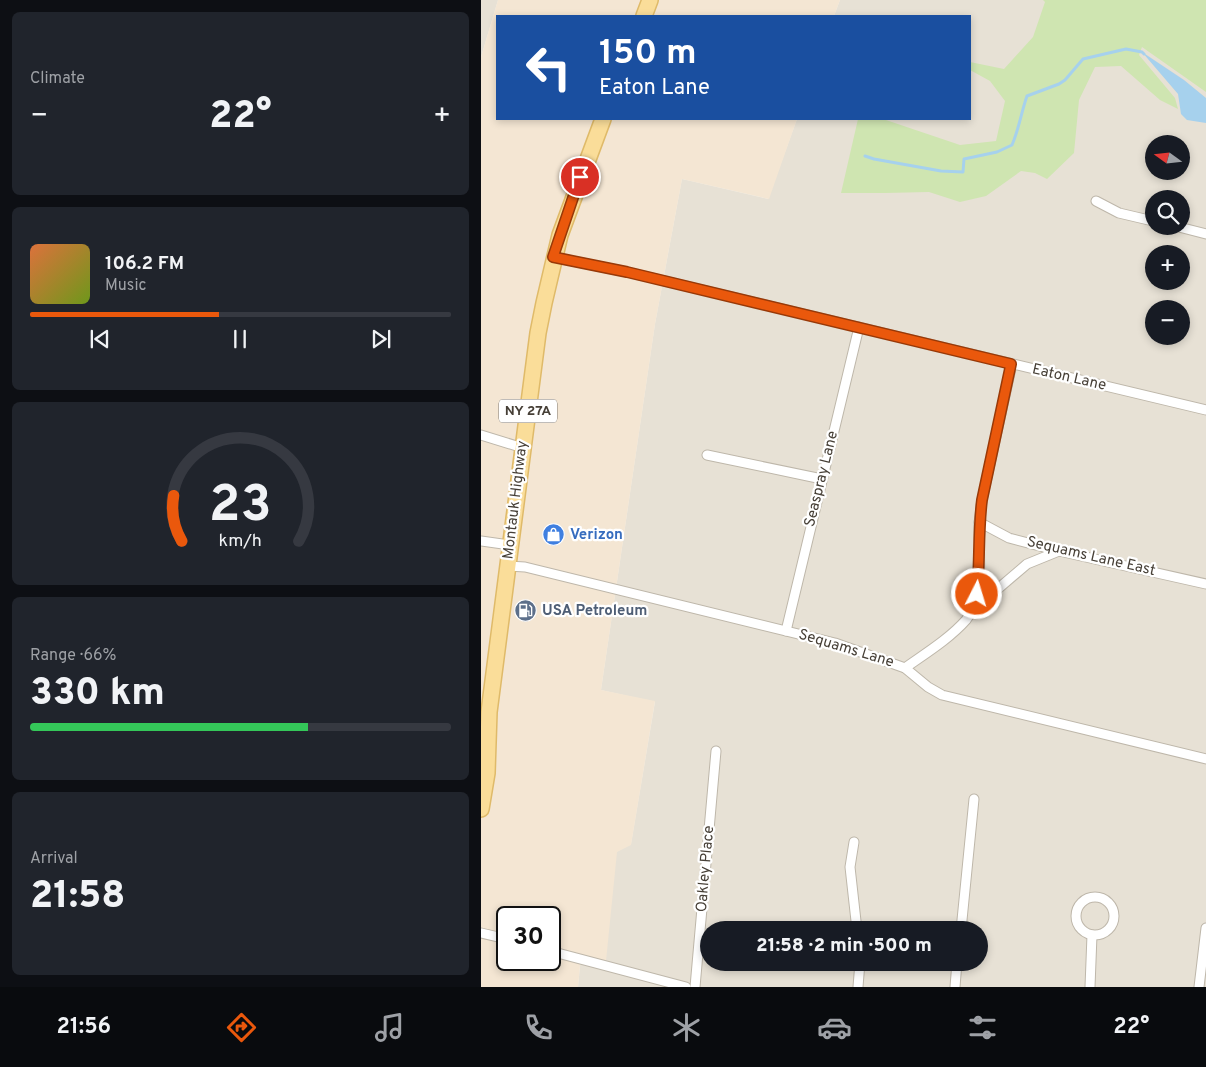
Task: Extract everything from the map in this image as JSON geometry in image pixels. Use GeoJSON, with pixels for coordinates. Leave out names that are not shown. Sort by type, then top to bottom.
{"type":"FeatureCollection","features":[{"type":"Feature","properties":{"kind":"main road"},"geometry":{"type":"LineString","coordinates":[[644,15],[650,0]]}},
{"type":"Feature","properties":{"kind":"main road","name":"Montauk Highway"},"geometry":{"type":"LineString","coordinates":[[481,747],[508,566],[538,334],[553,257],[566,215],[603,120]]}},
{"type":"Feature","properties":{"kind":"main road","name":"Montauk Highway"},"geometry":{"type":"LineString","coordinates":[[481,809],[487,773],[485,711]]}},
{"type":"Feature","properties":{"kind":"street"},"geometry":{"type":"LineString","coordinates":[[1096,201],[1119,213],[1145,219]]}},
{"type":"Feature","properties":{"kind":"street"},"geometry":{"type":"LineString","coordinates":[[1190,230],[1206,234]]}},
{"type":"Feature","properties":{"kind":"street","name":"Eaton Lane"},"geometry":{"type":"LineString","coordinates":[[553,257],[627,272],[1206,410]]}},
{"type":"Feature","properties":{"kind":"street","name":"Seaspray Lane"},"geometry":{"type":"LineString","coordinates":[[786,631],[859,327]]}},
{"type":"Feature","properties":{"kind":"street"},"geometry":{"type":"LineString","coordinates":[[971,612],[977,594],[980,560],[979,522],[987,472],[1011,364]]}},
{"type":"Feature","properties":{"kind":"street"},"geometry":{"type":"LineString","coordinates":[[481,435],[523,448]]}},
{"type":"Feature","properties":{"kind":"street"},"geometry":{"type":"LineString","coordinates":[[707,455],[822,480]]}},
{"type":"Feature","properties":{"kind":"street","name":"Sequams Lane East"},"geometry":{"type":"LineString","coordinates":[[979,522],[1009,538],[1206,584]]}},
{"type":"Feature","properties":{"kind":"street"},"geometry":{"type":"LineString","coordinates":[[481,541],[510,545]]}},
{"type":"Feature","properties":{"kind":"street"},"geometry":{"type":"LineString","coordinates":[[905,668],[939,644],[971,612],[1027,564],[1059,551]]}},
{"type":"Feature","properties":{"kind":"street","name":"Sequams Lane"},"geometry":{"type":"LineString","coordinates":[[508,566],[525,567],[835,643],[905,668],[941,696],[1206,759]]}},
{"type":"Feature","properties":{"kind":"street","name":"Oakley Place"},"geometry":{"type":"LineString","coordinates":[[695,987],[716,751]]}},
{"type":"Feature","properties":{"kind":"street"},"geometry":{"type":"LineString","coordinates":[[962,921],[975,799]]}},
{"type":"Feature","properties":{"kind":"street"},"geometry":{"type":"LineString","coordinates":[[854,842],[850,867],[856,921]]}},
{"type":"Feature","properties":{"kind":"street"},"geometry":{"type":"LineString","coordinates":[[1095,896],[1107,900],[1114,910],[1113,923],[1105,933],[1092,935],[1081,929],[1076,918],[1083,901],[1095,896]]}},
{"type":"Feature","properties":{"kind":"street"},"geometry":{"type":"LineString","coordinates":[[1199,987],[1206,928]]}},
{"type":"Feature","properties":{"kind":"street"},"geometry":{"type":"LineString","coordinates":[[481,933],[496,936]]}},
{"type":"Feature","properties":{"kind":"street"},"geometry":{"type":"LineString","coordinates":[[1090,987],[1092,935]]}},
{"type":"Feature","properties":{"kind":"street"},"geometry":{"type":"LineString","coordinates":[[561,954],[686,987]]}},
{"type":"Feature","properties":{"kind":"street"},"geometry":{"type":"LineString","coordinates":[[858,987],[859,971]]}},
{"type":"Feature","properties":{"kind":"street"},"geometry":{"type":"LineString","coordinates":[[955,987],[956,971]]}},
{"type":"Feature","properties":{"kind":"shaded area"},"geometry":{"type":"Polygon","coordinates":[[[481,0],[498,0],[481,57],[481,0]]]}},
{"type":"Feature","properties":{"kind":"shaded area"},"geometry":{"type":"Polygon","coordinates":[[[498,0],[840,0],[834,15],[496,15],[496,120],[797,120],[769,199],[682,179],[655,324],[601,690],[655,701],[631,845],[617,852],[606,961],[581,955],[578,987],[481,987],[481,57],[498,0]]]}},
{"type":"Feature","properties":{"kind":"shaded area"},"geometry":{"type":"Polygon","coordinates":[[[840,0],[1206,0],[1206,987],[578,987],[590,866],[631,844],[655,702],[601,690],[655,324],[682,179],[768,199],[797,120],[971,120],[971,15],[834,15],[840,0]]]}},
{"type":"Feature","properties":{"kind":"green space"},"geometry":{"type":"Polygon","coordinates":[[[1043,0],[1206,0],[1206,92],[1142,47],[1139,55],[1175,98],[1178,109],[1160,100],[1121,66],[1095,67],[1079,100],[1074,153],[1047,179],[1035,173],[1021,171],[986,196],[960,202],[929,192],[841,193],[858,120],[886,120],[960,145],[996,141],[1005,101],[990,81],[971,71],[971,62],[1004,69],[1033,37],[1045,2],[1043,0]]]}},
{"type":"Feature","properties":{"kind":"water"},"geometry":{"type":"Polygon","coordinates":[[[1142,52],[1184,80],[1206,98],[1206,123],[1187,120],[1181,114],[1178,94],[1142,52]]]}},
{"type":"Feature","properties":{"kind":"waterway"},"geometry":{"type":"LineString","coordinates":[[865,156],[941,171],[963,172],[964,159],[997,152],[1012,145],[1027,96],[1059,84],[1065,80],[1083,59],[1126,49],[1144,54]]}},
{"type":"Feature","properties":{"kind":"place","name":"Verizon"},"geometry":{"type":"Point","coordinates":[554,535]}},
{"type":"Feature","properties":{"kind":"place","name":"USA Petroleum"},"geometry":{"type":"Point","coordinates":[526,611]}},
{"type":"Feature","properties":{"kind":"route"},"geometry":{"type":"LineString","coordinates":[[580,177],[553,257],[627,272],[1011,364],[982,500],[979,522],[980,560],[977,594]]}}]}
